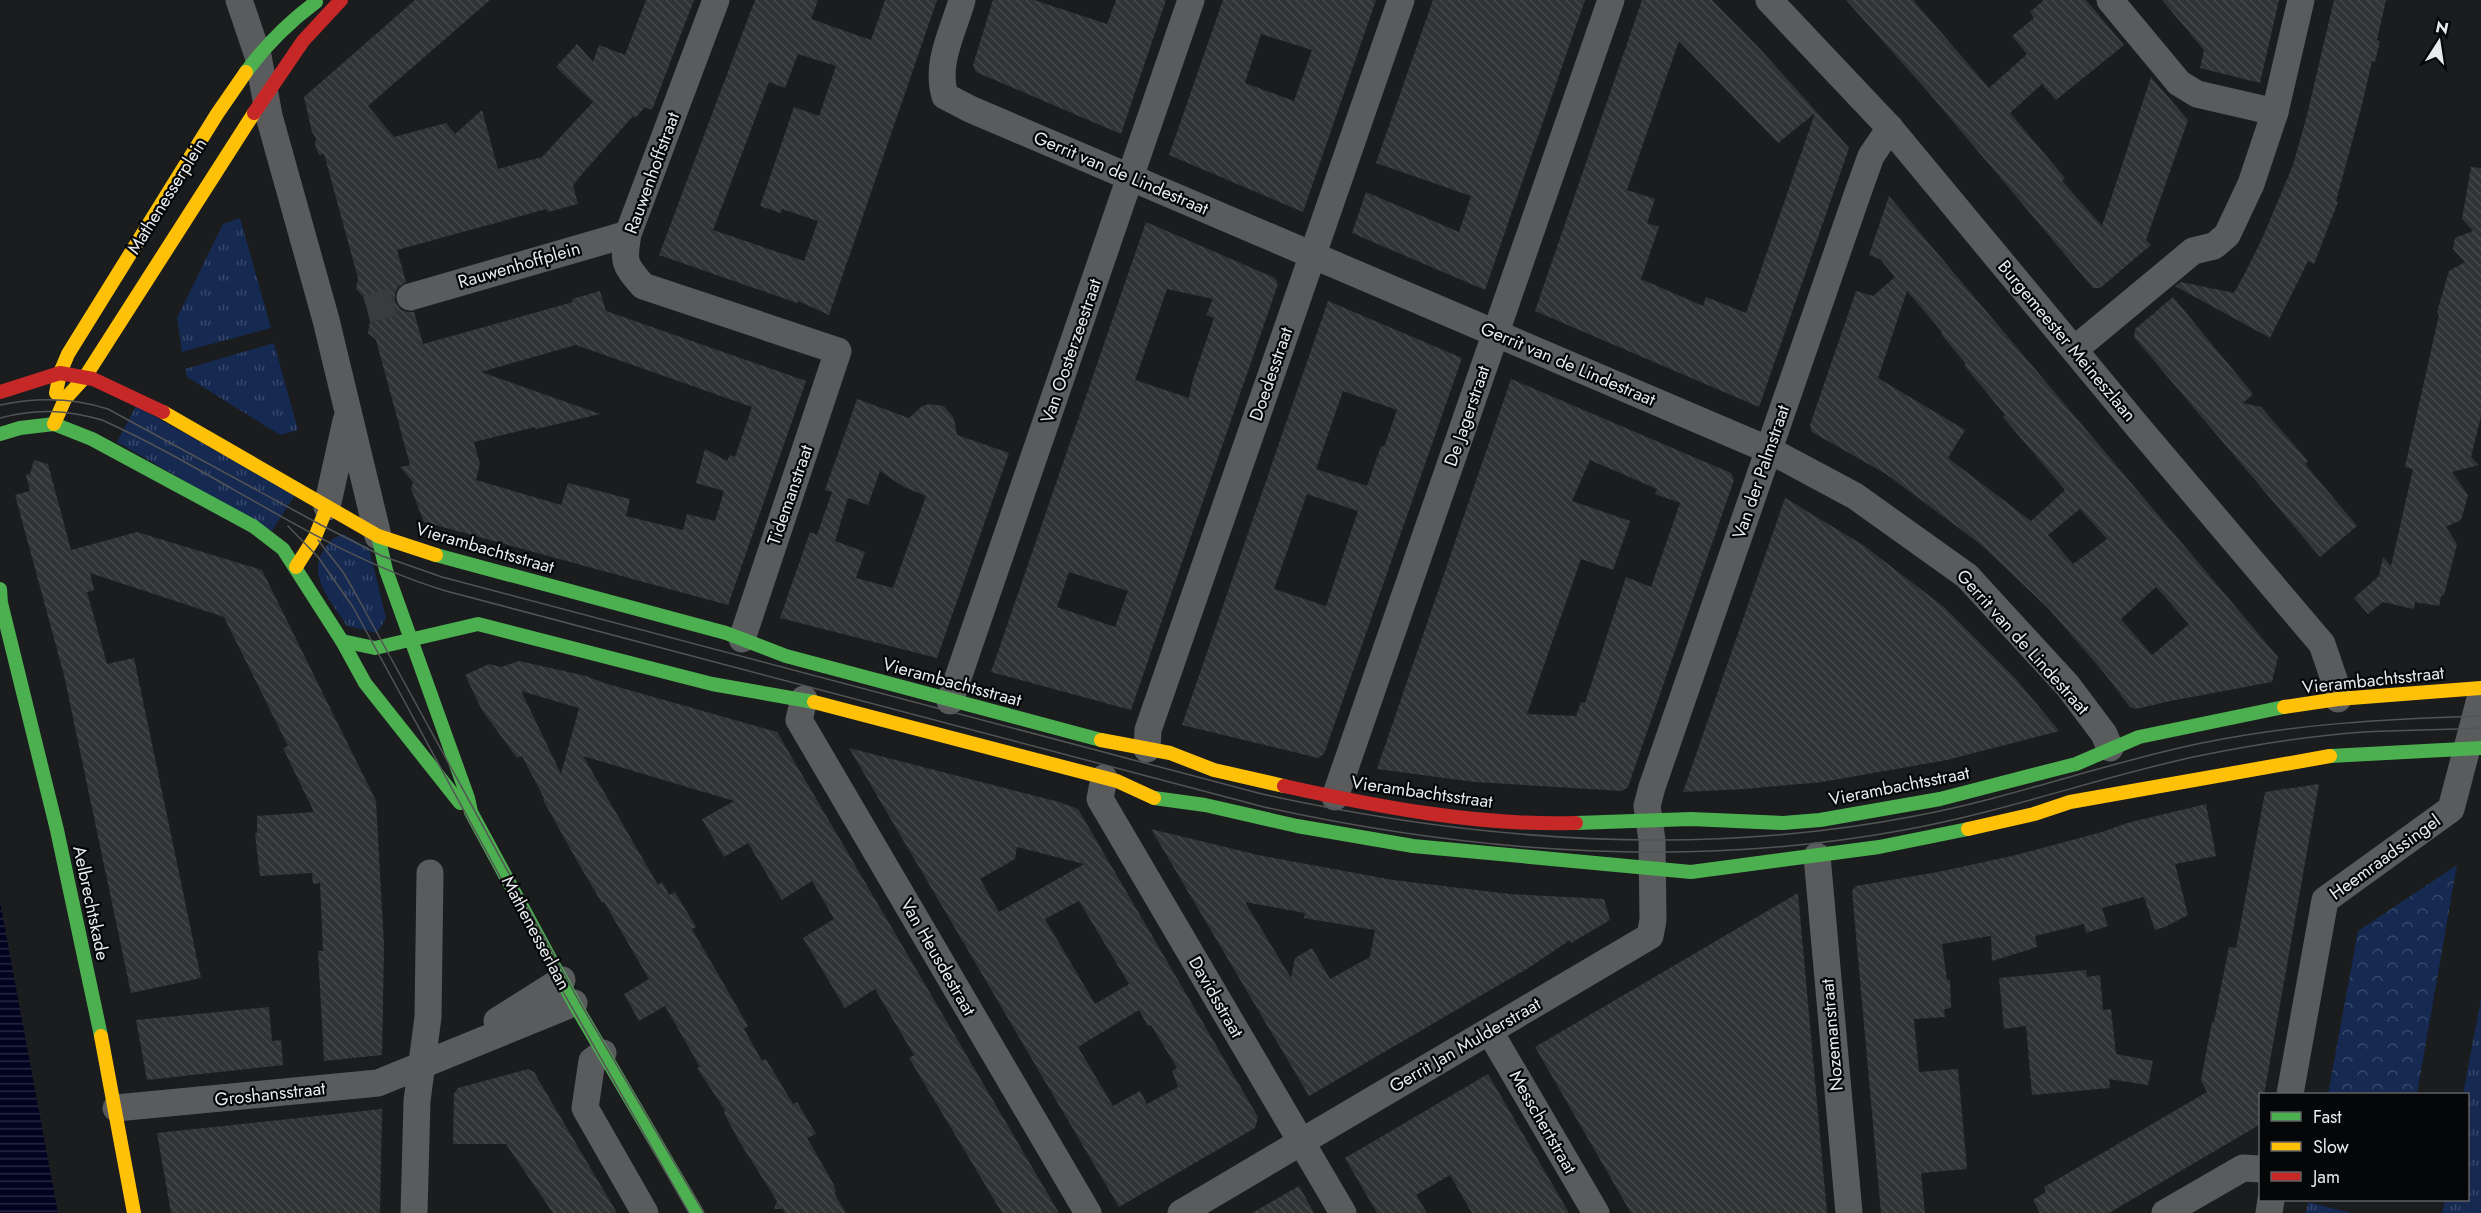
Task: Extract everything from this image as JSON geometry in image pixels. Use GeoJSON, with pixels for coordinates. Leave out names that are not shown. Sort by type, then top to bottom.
{"type":"FeatureCollection","features":[{"type":"Feature","properties":{"kind":"street"},"geometry":{"type":"LineString","coordinates":[[239,0],[258,56],[265,96],[326,320],[386,570],[410,641]]}},
{"type":"Feature","properties":{"kind":"street","name":"Mathenesserplein"},"geometry":{"type":"LineString","coordinates":[[54,424],[53,410],[60,373],[73,346],[228,98],[258,56],[296,15],[319,0]]}},
{"type":"Feature","properties":{"kind":"street","name":"Mathenesserplein"},"geometry":{"type":"LineString","coordinates":[[54,424],[65,399],[85,377],[265,96],[303,41],[342,0]]}},
{"type":"Feature","properties":{"kind":"street","name":"Rauwenhoffstraat"},"geometry":{"type":"LineString","coordinates":[[717,0],[628,234],[625,250],[626,266],[643,285],[838,351]]}},
{"type":"Feature","properties":{"kind":"street","name":"Gerrit van de Lindestraat"},"geometry":{"type":"LineString","coordinates":[[962,0],[941,66],[940,81],[945,96],[970,110],[1769,450],[1855,496],[1967,576],[2068,686],[2104,734],[2110,748]]}},
{"type":"Feature","properties":{"kind":"street","name":"Van Oosterzeestraat"},"geometry":{"type":"LineString","coordinates":[[950,701],[1191,0]]}},
{"type":"Feature","properties":{"kind":"street","name":"Doedesstraat"},"geometry":{"type":"LineString","coordinates":[[1147,749],[1148,730],[1401,0]]}},
{"type":"Feature","properties":{"kind":"street","name":"De Jagerstraat"},"geometry":{"type":"LineString","coordinates":[[1335,797],[1611,0]]}},
{"type":"Feature","properties":{"kind":"street","name":"Burgemeester Meineszlaan"},"geometry":{"type":"LineString","coordinates":[[1769,0],[1890,128],[2322,644],[2337,685],[2338,699]]}},
{"type":"Feature","properties":{"kind":"street"},"geometry":{"type":"LineString","coordinates":[[2110,0],[2179,83],[2197,94],[2275,112]]}},
{"type":"Feature","properties":{"kind":"street"},"geometry":{"type":"LineString","coordinates":[[2075,349],[2193,251],[2214,246],[2227,235],[2251,184],[2275,112],[2301,0]]}},
{"type":"Feature","properties":{"kind":"street","name":"Van der Palmstraat"},"geometry":{"type":"LineString","coordinates":[[1650,820],[1647,807],[1652,787],[1857,195],[1871,156],[1890,128]]}},
{"type":"Feature","properties":{"kind":"street","name":"Rauwenhoffplein"},"geometry":{"type":"LineString","coordinates":[[410,297],[628,234]]}},
{"type":"Feature","properties":{"kind":"street","name":"Tidemanstraat"},"geometry":{"type":"LineString","coordinates":[[742,639],[838,351]]}},
{"type":"Feature","properties":{"kind":"street"},"geometry":{"type":"LineString","coordinates":[[0,392],[60,373],[85,377],[118,389],[152,405],[378,536]]}},
{"type":"Feature","properties":{"kind":"street"},"geometry":{"type":"LineString","coordinates":[[296,567],[315,537],[327,507],[348,414]]}},
{"type":"Feature","properties":{"kind":"street"},"geometry":{"type":"LineString","coordinates":[[4,433],[54,424],[92,439],[253,526],[276,542],[296,567],[342,641],[373,648],[478,624],[712,684],[804,699],[1102,788],[1158,800],[1205,805],[1413,846],[1691,872],[1816,856],[1939,836],[2034,814],[2070,802],[2343,754],[2474,748]]}},
{"type":"Feature","properties":{"kind":"street","name":"Vierambachtsstraat"},"geometry":{"type":"LineString","coordinates":[[378,536],[434,554],[742,639],[786,656],[1126,746],[1170,753],[1214,770],[1335,797],[1434,814],[1500,821],[1547,824],[1650,820],[1783,823],[1820,820],[1940,799],[2076,764],[2139,737],[2243,714],[2338,699],[2481,688]]}},
{"type":"Feature","properties":{"kind":"street","name":"Aelbrechtskade"},"geometry":{"type":"LineString","coordinates":[[0,597],[61,847],[116,1108],[134,1213]]}},
{"type":"Feature","properties":{"kind":"street","name":"Mathenesserlaan"},"geometry":{"type":"LineString","coordinates":[[342,641],[365,684],[461,804],[471,812]]}},
{"type":"Feature","properties":{"kind":"street","name":"Mathenesserlaan"},"geometry":{"type":"LineString","coordinates":[[410,641],[468,798],[471,812],[568,992],[697,1213]]}},
{"type":"Feature","properties":{"kind":"street","name":"Heemraadssingel"},"geometry":{"type":"LineString","coordinates":[[2290,1093],[2325,900],[2451,809],[2474,748],[2481,695]]}},
{"type":"Feature","properties":{"kind":"street","name":"Van Heusdestraat"},"geometry":{"type":"LineString","coordinates":[[804,699],[799,720],[1088,1213]]}},
{"type":"Feature","properties":{"kind":"street","name":"Davidsstraat"},"geometry":{"type":"LineString","coordinates":[[1102,788],[1343,1213]]}},
{"type":"Feature","properties":{"kind":"street","name":"Gerrit Jan Mulderstraat"},"geometry":{"type":"LineString","coordinates":[[1181,1213],[1650,936],[1653,920],[1650,820]]}},
{"type":"Feature","properties":{"kind":"street","name":"Nozemanstraat"},"geometry":{"type":"LineString","coordinates":[[1816,856],[1849,1213]]}},
{"type":"Feature","properties":{"kind":"street"},"geometry":{"type":"LineString","coordinates":[[414,1213],[417,1101],[428,1017],[430,873]]}},
{"type":"Feature","properties":{"kind":"street","name":"Groshansstraat"},"geometry":{"type":"LineString","coordinates":[[116,1108],[378,1083],[422,1066],[568,992]]}},
{"type":"Feature","properties":{"kind":"street","name":"Messchertstraat"},"geometry":{"type":"LineString","coordinates":[[1490,1032],[1596,1213]]}},
{"type":"Feature","properties":{"kind":"street"},"geometry":{"type":"LineString","coordinates":[[603,1053],[592,1061],[585,1108],[645,1213]]}},
{"type":"Feature","properties":{"kind":"street"},"geometry":{"type":"LineString","coordinates":[[2164,1213],[2243,1168],[2259,1169]]}},
{"type":"Feature","properties":{"kind":"green space"},"geometry":{"type":"Polygon","coordinates":[[[240,218],[271,328],[182,352],[177,318],[223,224],[240,218]]]}},
{"type":"Feature","properties":{"kind":"green space"},"geometry":{"type":"Polygon","coordinates":[[[274,343],[298,430],[280,435],[187,377],[185,369],[274,343]]]}},
{"type":"Feature","properties":{"kind":"green space"},"geometry":{"type":"Polygon","coordinates":[[[136,406],[295,495],[272,531],[117,442],[136,406]]]}},
{"type":"Feature","properties":{"kind":"green space"},"geometry":{"type":"Polygon","coordinates":[[[343,534],[369,548],[386,618],[377,633],[347,626],[320,582],[318,572],[322,553],[330,541],[343,534]]]}},
{"type":"Feature","properties":{"kind":"green space"},"geometry":{"type":"Polygon","coordinates":[[[2457,865],[2417,1093],[2328,1093],[2358,931],[2457,865]]]}},
{"type":"Feature","properties":{"kind":"green space"},"geometry":{"type":"Polygon","coordinates":[[[2481,999],[2481,1213],[2442,1213],[2445,1201],[2469,1201],[2469,1093],[2463,1093],[2481,999]]]}},
{"type":"Feature","properties":{"kind":"green space"},"geometry":{"type":"Polygon","coordinates":[[[2308,1202],[2351,1213],[2306,1213],[2308,1202]]]}},
{"type":"Feature","properties":{"kind":"shaded area"},"geometry":{"type":"Polygon","coordinates":[[[0,902],[58,1213],[0,1213],[0,902]]]}},
{"type":"Feature","properties":{"kind":"building"},"geometry":{"type":"Polygon","coordinates":[[[415,0],[490,0],[368,106],[394,137],[446,123],[455,134],[482,110],[498,169],[542,157],[593,102],[556,67],[577,44],[593,62],[599,45],[625,55],[646,0],[694,0],[652,110],[645,107],[635,118],[633,116],[573,185],[578,204],[548,212],[546,209],[397,250],[406,282],[398,287],[395,301],[400,309],[414,312],[423,344],[573,302],[572,299],[600,291],[606,311],[806,381],[728,605],[424,522],[411,489],[413,482],[400,467],[410,465],[376,340],[368,333],[370,321],[367,309],[363,296],[356,289],[358,278],[324,154],[319,155],[315,144],[316,138],[312,132],[304,97],[415,0]],[[576,345],[481,372],[600,414],[474,442],[480,464],[476,480],[561,505],[568,483],[630,499],[626,516],[683,530],[687,514],[715,521],[724,491],[696,483],[705,449],[727,461],[730,455],[735,457],[752,407],[576,345]]]}},
{"type":"Feature","properties":{"kind":"building"},"geometry":{"type":"Polygon","coordinates":[[[755,0],[818,0],[811,19],[871,40],[885,0],[937,0],[829,315],[798,301],[797,303],[659,255],[755,0]],[[798,54],[785,88],[769,82],[713,230],[804,261],[818,221],[782,209],[781,213],[760,206],[794,107],[819,116],[836,66],[798,54]]]}},
{"type":"Feature","properties":{"kind":"building"},"geometry":{"type":"Polygon","coordinates":[[[993,0],[1034,0],[1107,24],[1116,0],[1166,0],[1121,134],[976,72],[973,65],[993,0]]]}},
{"type":"Feature","properties":{"kind":"building"},"geometry":{"type":"Polygon","coordinates":[[[1223,0],[1376,0],[1303,212],[1169,155],[1223,0]],[[1261,34],[1245,83],[1294,101],[1312,50],[1261,34]]]}},
{"type":"Feature","properties":{"kind":"building"},"geometry":{"type":"Polygon","coordinates":[[[1433,0],[1585,0],[1485,290],[1352,233],[1366,192],[1459,232],[1471,196],[1376,163],[1433,0]]]}},
{"type":"Feature","properties":{"kind":"building"},"geometry":{"type":"Polygon","coordinates":[[[1642,0],[1712,0],[1759,48],[1849,148],[1759,407],[1535,311],[1642,0]],[[1679,41],[1627,190],[1655,199],[1647,223],[1659,227],[1641,279],[1703,306],[1706,297],[1746,313],[1815,113],[1778,143],[1679,41]]]}},
{"type":"Feature","properties":{"kind":"building"},"geometry":{"type":"Polygon","coordinates":[[[1846,0],[1913,0],[1989,88],[2027,54],[2012,36],[2034,18],[2030,12],[2044,0],[2086,0],[2124,45],[2056,100],[2042,84],[2010,113],[2065,178],[2062,181],[2102,226],[2151,77],[2188,120],[2146,240],[2151,245],[2100,288],[2093,288],[1929,93],[1846,0]]]}},
{"type":"Feature","properties":{"kind":"building"},"geometry":{"type":"Polygon","coordinates":[[[2162,0],[2279,0],[2260,83],[2200,68],[2204,50],[2162,0]]]}},
{"type":"Feature","properties":{"kind":"building"},"geometry":{"type":"Polygon","coordinates":[[[2334,0],[2386,0],[2377,40],[2380,41],[2375,62],[2372,61],[2336,201],[2338,202],[2314,264],[2308,261],[2270,338],[2175,286],[2181,282],[2234,293],[2262,239],[2293,165],[2334,0]]]}},
{"type":"Feature","properties":{"kind":"building"},"geometry":{"type":"Polygon","coordinates":[[[2471,167],[2481,168],[2481,416],[2471,457],[2479,465],[2452,472],[2468,495],[2461,520],[2446,527],[2457,544],[2439,606],[2415,602],[2414,609],[2383,602],[2368,614],[2354,598],[2379,576],[2383,557],[2391,566],[2413,469],[2405,467],[2439,315],[2437,312],[2449,271],[2465,262],[2453,249],[2455,238],[2473,231],[2462,219],[2471,167]]]}},
{"type":"Feature","properties":{"kind":"building"},"geometry":{"type":"Polygon","coordinates":[[[1889,196],[2278,657],[2272,682],[2136,709],[2130,707],[2048,608],[1979,543],[1886,474],[1812,432],[1810,425],[1856,291],[1873,296],[1895,277],[1880,259],[1869,255],[1889,196]],[[1907,291],[1878,378],[1965,430],[1948,458],[2031,521],[2065,490],[2003,417],[2005,415],[1964,365],[1966,364],[1941,334],[1942,332],[1907,291]],[[2080,509],[2048,535],[2073,564],[2107,539],[2080,509]],[[2156,587],[2121,619],[2152,655],[2189,624],[2156,587]]]}},
{"type":"Feature","properties":{"kind":"building"},"geometry":{"type":"Polygon","coordinates":[[[1146,222],[1275,278],[1278,284],[1131,710],[991,672],[1146,222]],[[1167,289],[1135,380],[1189,398],[1193,379],[1214,318],[1206,315],[1213,299],[1167,289]],[[1069,572],[1057,607],[1115,627],[1128,591],[1069,572]]]}},
{"type":"Feature","properties":{"kind":"building"},"geometry":{"type":"Polygon","coordinates":[[[2173,297],[2253,394],[2243,403],[2261,407],[2308,461],[2305,464],[2357,526],[2320,557],[2134,337],[2135,329],[2173,297]]]}},
{"type":"Feature","properties":{"kind":"building"},"geometry":{"type":"Polygon","coordinates":[[[1328,301],[1462,358],[1324,754],[1318,758],[1182,725],[1328,301]],[[1343,391],[1316,469],[1367,486],[1397,410],[1343,391]],[[1307,494],[1274,589],[1326,606],[1358,511],[1307,494]]]}},
{"type":"Feature","properties":{"kind":"building"},"geometry":{"type":"Polygon","coordinates":[[[1511,379],[1731,473],[1734,480],[1628,787],[1622,791],[1475,782],[1377,769],[1511,379]],[[1590,460],[1572,501],[1630,521],[1613,570],[1581,559],[1527,714],[1576,716],[1581,702],[1585,703],[1626,577],[1651,587],[1680,503],[1655,494],[1657,489],[1590,460]]]}},
{"type":"Feature","properties":{"kind":"building"},"geometry":{"type":"Polygon","coordinates":[[[857,399],[909,418],[922,406],[929,404],[944,406],[954,418],[957,435],[1009,453],[937,658],[780,618],[810,532],[817,535],[832,492],[825,490],[857,399]],[[880,471],[868,505],[848,498],[835,541],[865,552],[856,578],[893,588],[926,496],[904,487],[880,471]]]}},
{"type":"Feature","properties":{"kind":"building"},"geometry":{"type":"Polygon","coordinates":[[[34,460],[48,464],[71,550],[137,532],[262,570],[376,801],[384,946],[382,1055],[324,1061],[318,951],[323,951],[320,883],[313,884],[312,873],[260,876],[255,833],[257,833],[257,816],[314,812],[283,748],[288,746],[224,617],[90,573],[94,590],[87,592],[107,664],[134,658],[201,978],[131,993],[64,675],[15,495],[30,491],[26,475],[30,474],[34,460]]]}},
{"type":"Feature","properties":{"kind":"building"},"geometry":{"type":"Polygon","coordinates":[[[1785,498],[1863,545],[1944,607],[2016,679],[2059,731],[1947,760],[1822,782],[1683,792],[1785,498]]]}},
{"type":"Feature","properties":{"kind":"building"},"geometry":{"type":"Polygon","coordinates":[[[519,661],[586,676],[777,732],[1059,1213],[1002,1213],[909,1058],[914,1055],[875,989],[845,1008],[803,938],[834,919],[812,881],[782,900],[748,843],[724,857],[702,819],[734,801],[583,756],[658,885],[662,882],[669,895],[675,892],[696,927],[692,929],[748,1026],[744,1029],[762,1061],[766,1059],[793,1104],[797,1102],[816,1134],[807,1138],[833,1183],[836,1192],[834,1193],[846,1213],[785,1213],[783,1209],[774,1209],[777,1201],[739,1141],[724,1113],[725,1110],[697,1068],[700,1067],[665,1006],[639,1021],[624,994],[649,979],[576,859],[543,800],[522,756],[517,758],[482,710],[465,675],[489,664],[501,667],[519,661]],[[521,691],[561,774],[579,708],[521,691]]]}},
{"type":"Feature","properties":{"kind":"building"},"geometry":{"type":"Polygon","coordinates":[[[849,748],[1059,802],[1078,809],[1258,1117],[1255,1128],[1119,1207],[849,748]],[[1017,847],[1015,859],[980,879],[999,912],[1084,864],[1017,847]],[[1079,901],[1045,919],[1095,1004],[1129,984],[1079,901]],[[1139,1010],[1078,1047],[1113,1106],[1140,1091],[1147,1104],[1178,1087],[1172,1071],[1177,1068],[1151,1025],[1148,1026],[1139,1010]]]}},
{"type":"Feature","properties":{"kind":"building"},"geometry":{"type":"Polygon","coordinates":[[[2319,784],[2264,1093],[2259,1093],[2259,1125],[2109,1213],[2040,1213],[2033,1200],[2046,1192],[2044,1187],[2207,1092],[2201,1080],[2212,1022],[2214,1022],[2229,947],[2236,948],[2265,792],[2319,784]]]}},
{"type":"Feature","properties":{"kind":"building"},"geometry":{"type":"Polygon","coordinates":[[[2206,804],[2216,856],[2175,864],[2188,915],[2155,930],[2144,897],[2102,908],[2108,926],[2086,933],[2084,924],[2035,936],[2037,947],[1992,961],[1991,936],[1942,944],[1947,980],[1950,980],[1951,1008],[1944,1009],[1945,1017],[1914,1019],[1919,1072],[1958,1069],[1967,1169],[1921,1173],[1925,1213],[1881,1213],[1852,891],[1856,886],[1938,872],[2016,855],[2127,823],[2206,804]]]}},
{"type":"Feature","properties":{"kind":"building"},"geometry":{"type":"Polygon","coordinates":[[[1151,829],[1258,855],[1393,880],[1510,894],[1604,899],[1610,920],[1571,943],[1570,940],[1530,967],[1309,1096],[1151,829]],[[1245,902],[1291,978],[1295,958],[1312,948],[1330,979],[1370,957],[1375,930],[1304,918],[1305,913],[1245,902]]]}},
{"type":"Feature","properties":{"kind":"building"},"geometry":{"type":"Polygon","coordinates":[[[1798,893],[1827,1213],[1631,1213],[1535,1047],[1798,893]]]}},
{"type":"Feature","properties":{"kind":"building"},"geometry":{"type":"Polygon","coordinates":[[[2086,970],[2087,977],[2100,975],[2103,1010],[2111,1009],[2116,1054],[2153,1061],[2148,1085],[2109,1079],[2110,1088],[2032,1095],[2026,1026],[2004,1029],[1999,978],[2086,970]]]}},
{"type":"Feature","properties":{"kind":"building"},"geometry":{"type":"Polygon","coordinates":[[[269,1007],[272,1041],[281,1040],[283,1065],[147,1080],[136,1020],[269,1007]]]}},
{"type":"Feature","properties":{"kind":"building"},"geometry":{"type":"Polygon","coordinates":[[[528,1069],[534,1072],[617,1213],[553,1213],[506,1144],[453,1144],[454,1094],[458,1088],[528,1069]]]}},
{"type":"Feature","properties":{"kind":"building"},"geometry":{"type":"Polygon","coordinates":[[[1488,1074],[1569,1213],[1472,1213],[1450,1175],[1416,1195],[1427,1213],[1377,1213],[1345,1158],[1488,1074]]]}},
{"type":"Feature","properties":{"kind":"building"},"geometry":{"type":"Polygon","coordinates":[[[382,1109],[380,1213],[171,1213],[157,1133],[382,1109]]]}},
{"type":"Feature","properties":{"kind":"building"},"geometry":{"type":"Polygon","coordinates":[[[1299,1186],[1314,1213],[1252,1213],[1299,1186]]]}},
{"type":"Feature","properties":{"kind":"tunnel"},"geometry":{"type":"LineString","coordinates":[[367,309],[410,297]]}},
{"type":"Feature","properties":{"kind":"tram line"},"geometry":{"type":"LineString","coordinates":[[0,405],[27,401],[67,400],[108,409],[382,556],[442,577],[1262,794],[1424,823],[1505,833],[1670,840],[1752,837],[1834,829],[1951,809],[2126,761],[2233,737],[2303,727],[2481,716]]}},
{"type":"Feature","properties":{"kind":"tram line"},"geometry":{"type":"LineString","coordinates":[[0,418],[26,413],[51,412],[76,414],[102,420],[146,441],[356,556],[446,591],[1264,807],[1343,823],[1422,835],[1503,845],[1664,852],[1744,849],[1824,842],[1941,823],[2161,764],[2239,748],[2301,738],[2363,732],[2481,728]]}},
{"type":"Feature","properties":{"kind":"tram line"},"geometry":{"type":"LineString","coordinates":[[288,526],[318,557],[353,607],[558,983],[689,1213]]}},
{"type":"Feature","properties":{"kind":"tram line"},"geometry":{"type":"LineString","coordinates":[[318,540],[353,589],[579,1001],[704,1213]]}},
{"type":"Feature","properties":{"kind":"traffic: fast"},"geometry":{"type":"LineString","coordinates":[[246,72],[278,34],[316,2]]}},
{"type":"Feature","properties":{"kind":"traffic: fast"},"geometry":{"type":"LineString","coordinates":[[0,434],[20,428],[54,424],[92,439],[253,526],[283,549],[342,641],[365,683],[460,803]]}},
{"type":"Feature","properties":{"kind":"traffic: fast"},"geometry":{"type":"LineString","coordinates":[[378,536],[386,570],[468,798],[471,812],[574,1003],[697,1213]]}},
{"type":"Feature","properties":{"kind":"traffic: fast"},"geometry":{"type":"LineString","coordinates":[[436,555],[726,633],[786,656],[1101,740]]}},
{"type":"Feature","properties":{"kind":"traffic: fast"},"geometry":{"type":"LineString","coordinates":[[0,589],[1,603],[57,830],[101,1036]]}},
{"type":"Feature","properties":{"kind":"traffic: fast"},"geometry":{"type":"LineString","coordinates":[[342,641],[375,648],[478,624],[712,684],[814,702]]}},
{"type":"Feature","properties":{"kind":"traffic: fast"},"geometry":{"type":"LineString","coordinates":[[1576,823],[1691,819],[1783,823],[1820,820],[1940,799],[2076,764],[2139,737],[2284,707]]}},
{"type":"Feature","properties":{"kind":"traffic: fast"},"geometry":{"type":"LineString","coordinates":[[2330,756],[2481,748]]}},
{"type":"Feature","properties":{"kind":"traffic: fast"},"geometry":{"type":"LineString","coordinates":[[1154,798],[1205,805],[1297,826],[1413,846],[1691,872],[1879,847],[1968,829]]}},
{"type":"Feature","properties":{"kind":"traffic: slow"},"geometry":{"type":"LineString","coordinates":[[56,393],[60,373],[68,354],[217,114],[246,72]]}},
{"type":"Feature","properties":{"kind":"traffic: slow"},"geometry":{"type":"LineString","coordinates":[[54,424],[65,399],[85,377],[254,113]]}},
{"type":"Feature","properties":{"kind":"traffic: slow"},"geometry":{"type":"LineString","coordinates":[[163,412],[378,536],[436,555]]}},
{"type":"Feature","properties":{"kind":"traffic: slow"},"geometry":{"type":"LineString","coordinates":[[296,567],[315,537],[327,507]]}},
{"type":"Feature","properties":{"kind":"traffic: slow"},"geometry":{"type":"LineString","coordinates":[[2284,707],[2338,699],[2481,688]]}},
{"type":"Feature","properties":{"kind":"traffic: slow"},"geometry":{"type":"LineString","coordinates":[[814,702],[1117,781],[1154,798]]}},
{"type":"Feature","properties":{"kind":"traffic: slow"},"geometry":{"type":"LineString","coordinates":[[1101,740],[1170,753],[1214,770],[1284,786]]}},
{"type":"Feature","properties":{"kind":"traffic: slow"},"geometry":{"type":"LineString","coordinates":[[1968,829],[2034,814],[2070,802],[2330,756]]}},
{"type":"Feature","properties":{"kind":"traffic: slow"},"geometry":{"type":"LineString","coordinates":[[101,1036],[134,1213]]}},
{"type":"Feature","properties":{"kind":"traffic: jam"},"geometry":{"type":"LineString","coordinates":[[254,113],[303,41],[341,0]]}},
{"type":"Feature","properties":{"kind":"traffic: jam"},"geometry":{"type":"LineString","coordinates":[[0,392],[60,373],[93,379],[163,412]]}},
{"type":"Feature","properties":{"kind":"traffic: jam"},"geometry":{"type":"LineString","coordinates":[[1284,786],[1429,814],[1503,821],[1576,823]]}}]}
